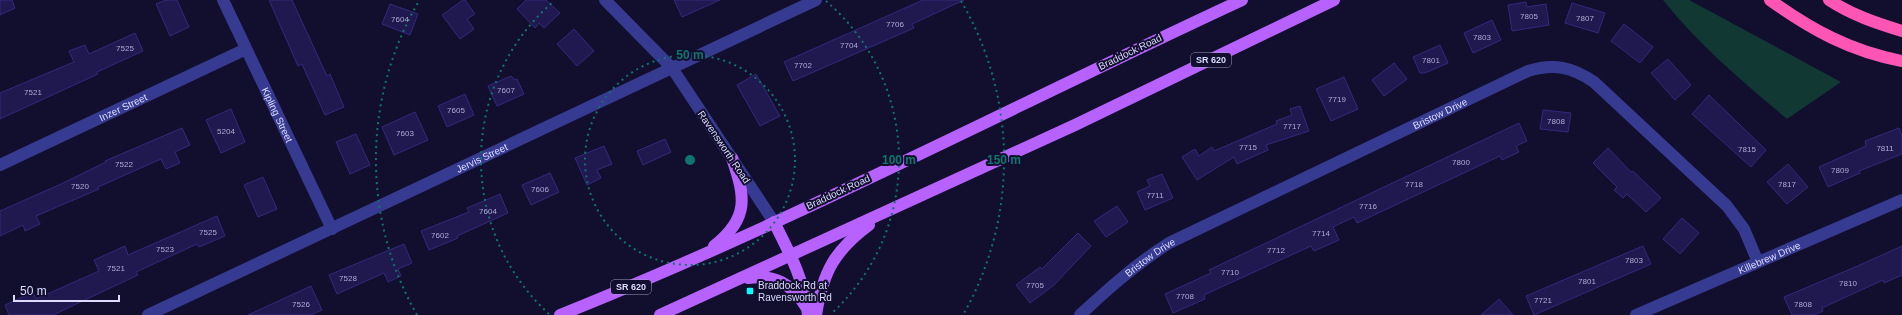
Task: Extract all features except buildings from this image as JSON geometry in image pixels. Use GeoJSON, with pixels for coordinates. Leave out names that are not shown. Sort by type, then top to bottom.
{"type":"FeatureCollection","features":[{"type":"Feature","properties":{"kind":"highway"},"geometry":{"type":"LineString","coordinates":[[1770,0],[1801,22],[1828,37],[1851,47],[1902,61]]}},
{"type":"Feature","properties":{"kind":"highway"},"geometry":{"type":"LineString","coordinates":[[1829,0],[1843,10],[1860,18],[1902,31]]}},
{"type":"Feature","properties":{"kind":"main road","name":"Braddock Road"},"geometry":{"type":"LineString","coordinates":[[560,315],[651,278],[774,222],[1242,0]]}},
{"type":"Feature","properties":{"kind":"main road","name":"SR 620"},"geometry":{"type":"LineString","coordinates":[[660,315],[1075,125],[1334,0]]}},
{"type":"Feature","properties":{"kind":"main road"},"geometry":{"type":"LineString","coordinates":[[700,256],[721,240],[739,215],[743,200],[741,185],[732,158]]}},
{"type":"Feature","properties":{"kind":"main road"},"geometry":{"type":"LineString","coordinates":[[810,313],[838,252],[852,238],[871,224],[920,196]]}},
{"type":"Feature","properties":{"kind":"main road","name":"Ravensworth Road"},"geometry":{"type":"LineString","coordinates":[[774,222],[791,255],[810,313]]}},
{"type":"Feature","properties":{"kind":"main road"},"geometry":{"type":"LineString","coordinates":[[737,280],[760,276],[775,278],[795,293],[810,313]]}},
{"type":"Feature","properties":{"kind":"street","name":"Kipling Street"},"geometry":{"type":"LineString","coordinates":[[223,0],[332,229]]}},
{"type":"Feature","properties":{"kind":"street","name":"Ravensworth Road"},"geometry":{"type":"LineString","coordinates":[[605,0],[672,68],[774,222]]}},
{"type":"Feature","properties":{"kind":"street","name":"Jervis Street"},"geometry":{"type":"LineString","coordinates":[[148,315],[816,0]]}},
{"type":"Feature","properties":{"kind":"street","name":"Inzer Street"},"geometry":{"type":"LineString","coordinates":[[0,165],[246,49]]}},
{"type":"Feature","properties":{"kind":"street","name":"Bristow Drive"},"geometry":{"type":"LineString","coordinates":[[1080,315],[1123,275],[1145,258],[1169,243],[1528,71],[1540,67],[1558,66],[1570,68],[1581,73],[1594,82],[1727,206],[1744,229],[1758,262]]}},
{"type":"Feature","properties":{"kind":"street","name":"Killebrew Drive"},"geometry":{"type":"LineString","coordinates":[[1636,315],[1902,200]]}},
{"type":"Feature","properties":{"kind":"green space"},"geometry":{"type":"Polygon","coordinates":[[[1663,0],[1689,0],[1841,82],[1787,119],[1706,48],[1663,0]]]}},
{"type":"Feature","properties":{"kind":"place","name":"Braddock Rd at Ravensworth Rd"},"geometry":{"type":"Point","coordinates":[750,291]}}]}
